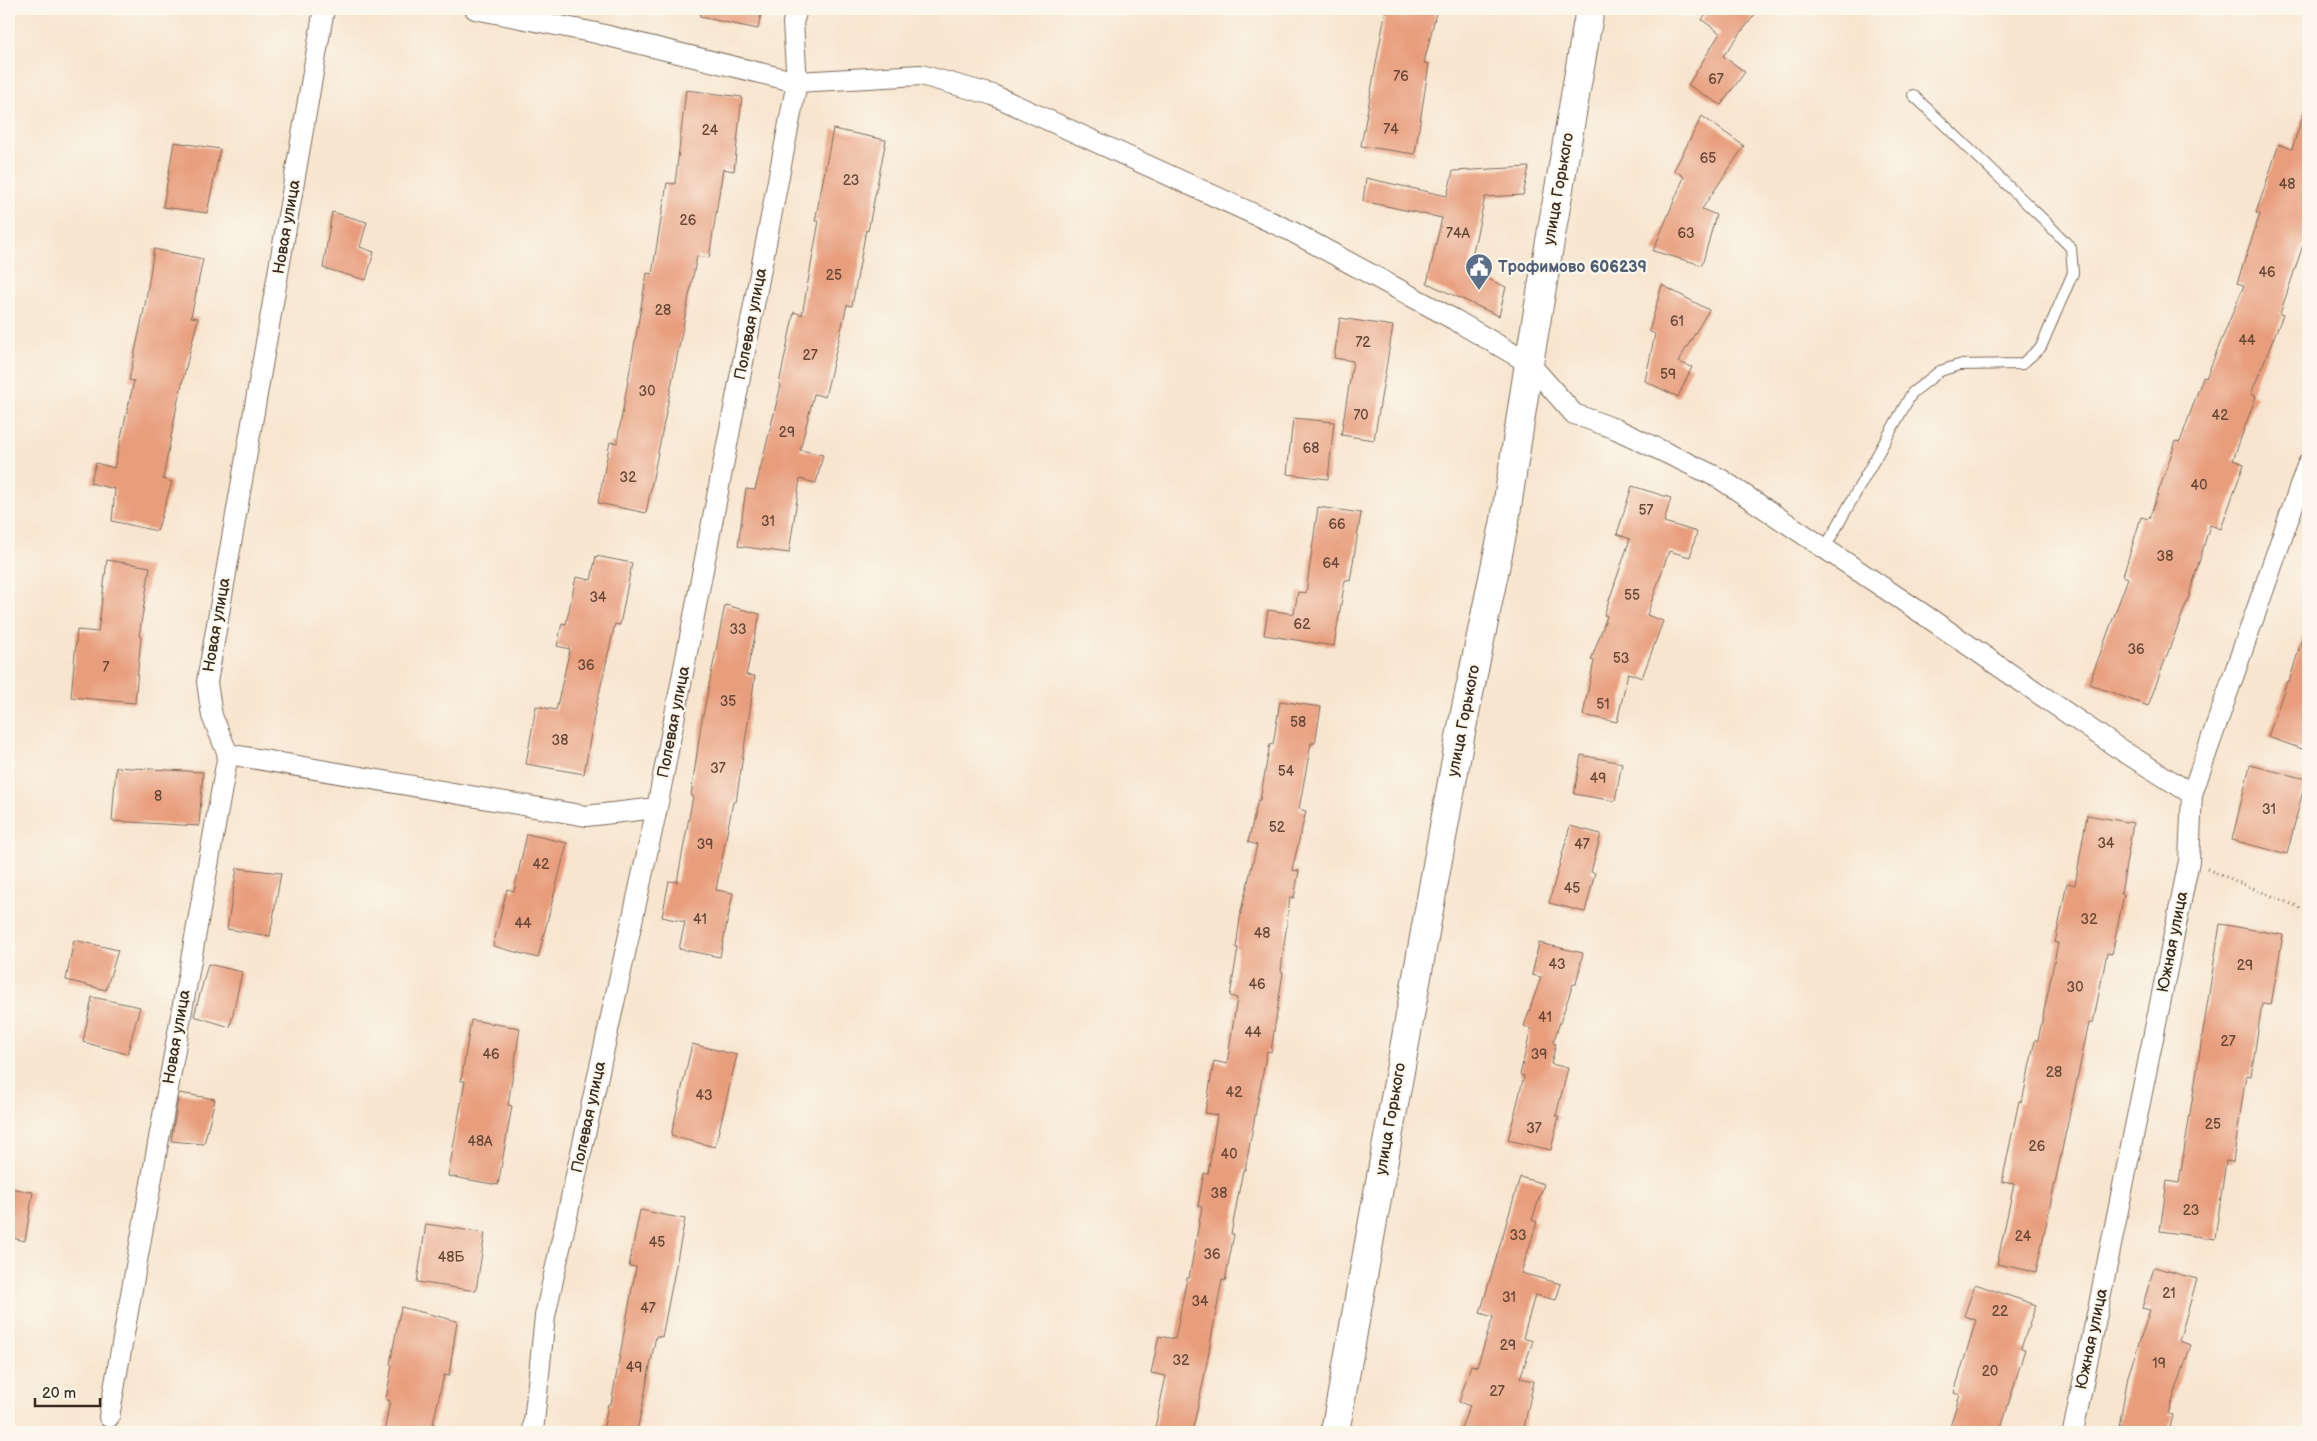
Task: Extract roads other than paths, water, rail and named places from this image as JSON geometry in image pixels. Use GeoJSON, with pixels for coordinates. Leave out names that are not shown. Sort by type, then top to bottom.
{"type":"FeatureCollection","features":[{"type":"Feature","properties":{"kind":"main road","name":"улица Горького"},"geometry":{"type":"LineString","coordinates":[[1335,1432],[1461,732],[1505,520],[1529,363],[1590,9]]}},
{"type":"Feature","properties":{"kind":"street","name":"Новая улица"},"geometry":{"type":"LineString","coordinates":[[109,1417],[228,754],[212,716],[208,682],[324,9]]}},
{"type":"Feature","properties":{"kind":"street"},"geometry":{"type":"LineString","coordinates":[[475,9],[596,33],[797,82],[921,75],[993,95],[1291,231],[1455,320],[1529,363],[1574,414],[1616,429],[1719,478],[2118,748],[2192,794]]}},
{"type":"Feature","properties":{"kind":"street","name":"Полевая улица"},"geometry":{"type":"LineString","coordinates":[[533,1432],[544,1316],[657,808],[797,82],[793,24],[797,9]]}},
{"type":"Feature","properties":{"kind":"street","name":"Южная улица"},"geometry":{"type":"LineString","coordinates":[[2073,1432],[2189,862],[2192,794],[2308,464]]}},
{"type":"Feature","properties":{"kind":"street"},"geometry":{"type":"LineString","coordinates":[[228,754],[586,816],[657,808]]}},
{"type":"Feature","properties":{"kind":"lane"},"geometry":{"type":"LineString","coordinates":[[1825,548],[1912,393],[1940,371],[1959,365],[2022,364],[2041,346],[2073,273],[2071,248],[1913,94]]}},
{"type":"Feature","properties":{"kind":"place","name":"Трофимово 606239"},"geometry":{"type":"Point","coordinates":[1479,291]}}]}
